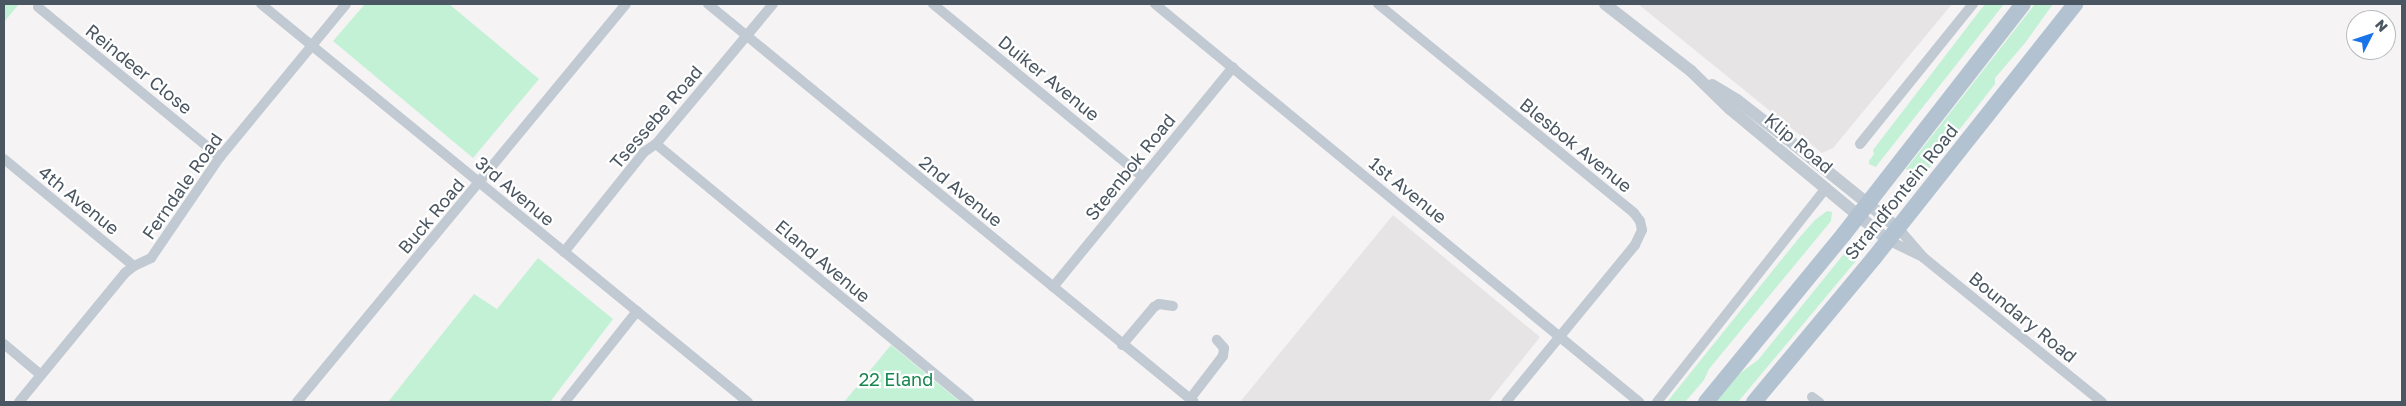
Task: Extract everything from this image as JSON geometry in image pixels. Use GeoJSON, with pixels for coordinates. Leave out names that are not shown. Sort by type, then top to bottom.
{"type":"FeatureCollection","features":[{"type":"Feature","properties":{"kind":"main road","name":"Strandfontein Road"},"geometry":{"type":"LineString","coordinates":[[1706,402],[1863,209],[2023,4]]}},
{"type":"Feature","properties":{"kind":"main road","name":"Strandfontein Road"},"geometry":{"type":"LineString","coordinates":[[1754,402],[1893,234],[2075,4]]}},
{"type":"Feature","properties":{"kind":"street","name":"3rd Avenue"},"geometry":{"type":"LineString","coordinates":[[261,4],[748,402]]}},
{"type":"Feature","properties":{"kind":"street","name":"Ferndale Road"},"geometry":{"type":"LineString","coordinates":[[19,402],[125,274],[134,266],[151,258],[220,157],[346,4]]}},
{"type":"Feature","properties":{"kind":"street","name":"Buck Road"},"geometry":{"type":"LineString","coordinates":[[298,402],[626,4]]}},
{"type":"Feature","properties":{"kind":"street","name":"2nd Avenue"},"geometry":{"type":"LineString","coordinates":[[708,4],[1192,401]]}},
{"type":"Feature","properties":{"kind":"street","name":"Tsessebe Road"},"geometry":{"type":"LineString","coordinates":[[564,252],[644,152],[656,144],[773,4]]}},
{"type":"Feature","properties":{"kind":"street","name":"Duiker Avenue"},"geometry":{"type":"LineString","coordinates":[[933,4],[1144,177]]}},
{"type":"Feature","properties":{"kind":"street","name":"1st Avenue"},"geometry":{"type":"LineString","coordinates":[[1155,4],[1639,402]]}},
{"type":"Feature","properties":{"kind":"street","name":"Blesbok Avenue"},"geometry":{"type":"LineString","coordinates":[[1378,4],[1634,213],[1640,221],[1642,230],[1639,239],[1560,336]]}},
{"type":"Feature","properties":{"kind":"street","name":"Klip Road"},"geometry":{"type":"LineString","coordinates":[[1605,4],[1691,71],[1737,100],[1787,155],[1826,188],[1863,209]]}},
{"type":"Feature","properties":{"kind":"street"},"geometry":{"type":"LineString","coordinates":[[1860,144],[1973,4]]}},
{"type":"Feature","properties":{"kind":"street","name":"Reindeer Close"},"geometry":{"type":"LineString","coordinates":[[38,7],[220,157]]}},
{"type":"Feature","properties":{"kind":"street","name":"Steenbok Road"},"geometry":{"type":"LineString","coordinates":[[1053,287],[1233,67]]}},
{"type":"Feature","properties":{"kind":"street","name":"Klip Road"},"geometry":{"type":"LineString","coordinates":[[1768,132],[1795,145],[1863,209],[1893,234]]}},
{"type":"Feature","properties":{"kind":"street","name":"Eland Avenue"},"geometry":{"type":"LineString","coordinates":[[656,144],[969,402]]}},
{"type":"Feature","properties":{"kind":"street"},"geometry":{"type":"LineString","coordinates":[[1787,155],[1795,145]]}},
{"type":"Feature","properties":{"kind":"street","name":"4th Avenue"},"geometry":{"type":"LineString","coordinates":[[4,159],[134,266]]}},
{"type":"Feature","properties":{"kind":"street"},"geometry":{"type":"LineString","coordinates":[[1658,402],[1826,188]]}},
{"type":"Feature","properties":{"kind":"street","name":"Boundary Road"},"geometry":{"type":"LineString","coordinates":[[1893,234],[2102,402]]}},
{"type":"Feature","properties":{"kind":"street","name":"Boundary Road"},"geometry":{"type":"LineString","coordinates":[[1893,234],[1924,258]]}},
{"type":"Feature","properties":{"kind":"street"},"geometry":{"type":"LineString","coordinates":[[1122,345],[1154,307],[1159,304],[1172,306]]}},
{"type":"Feature","properties":{"kind":"street"},"geometry":{"type":"LineString","coordinates":[[565,402],[637,311]]}},
{"type":"Feature","properties":{"kind":"street"},"geometry":{"type":"LineString","coordinates":[[1506,402],[1560,336]]}},
{"type":"Feature","properties":{"kind":"street"},"geometry":{"type":"LineString","coordinates":[[1192,401],[1223,356],[1224,348],[1217,340]]}},
{"type":"Feature","properties":{"kind":"street"},"geometry":{"type":"LineString","coordinates":[[4,344],[41,375]]}},
{"type":"Feature","properties":{"kind":"shaded area"},"geometry":{"type":"Polygon","coordinates":[[[1638,4],[1952,4],[1833,148],[1822,153],[1638,4]]]}},
{"type":"Feature","properties":{"kind":"shaded area"},"geometry":{"type":"Polygon","coordinates":[[[1393,215],[1540,337],[1488,402],[1240,402],[1393,215]]]}},
{"type":"Feature","properties":{"kind":"green space"},"geometry":{"type":"Polygon","coordinates":[[[4,4],[19,4],[4,22],[4,4]]]}},
{"type":"Feature","properties":{"kind":"green space"},"geometry":{"type":"Polygon","coordinates":[[[365,4],[449,4],[539,79],[473,158],[333,41],[365,4]]]}},
{"type":"Feature","properties":{"kind":"green space"},"geometry":{"type":"Polygon","coordinates":[[[1985,4],[2004,4],[1876,167],[1869,164],[1874,154],[1873,150],[1985,4]]]}},
{"type":"Feature","properties":{"kind":"green space"},"geometry":{"type":"Polygon","coordinates":[[[2035,4],[2053,4],[2025,43],[1995,78],[1995,84],[1920,180],[1906,169],[2035,4]]]}},
{"type":"Feature","properties":{"kind":"green space"},"geometry":{"type":"Polygon","coordinates":[[[1827,211],[1832,212],[1831,221],[1709,369],[1704,380],[1685,402],[1667,402],[1799,238],[1815,220],[1827,211]]]}},
{"type":"Feature","properties":{"kind":"green space"},"geometry":{"type":"Polygon","coordinates":[[[1852,244],[1858,249],[1855,262],[1738,402],[1716,402],[1739,374],[1758,360],[1852,244]]]}},
{"type":"Feature","properties":{"kind":"green space"},"geometry":{"type":"Polygon","coordinates":[[[538,258],[613,319],[550,402],[388,402],[474,294],[497,309],[538,258]]]}},
{"type":"Feature","properties":{"kind":"green space","name":"22 Eland"},"geometry":{"type":"Polygon","coordinates":[[[891,345],[959,401],[959,402],[844,402],[891,345]]]}}]}
